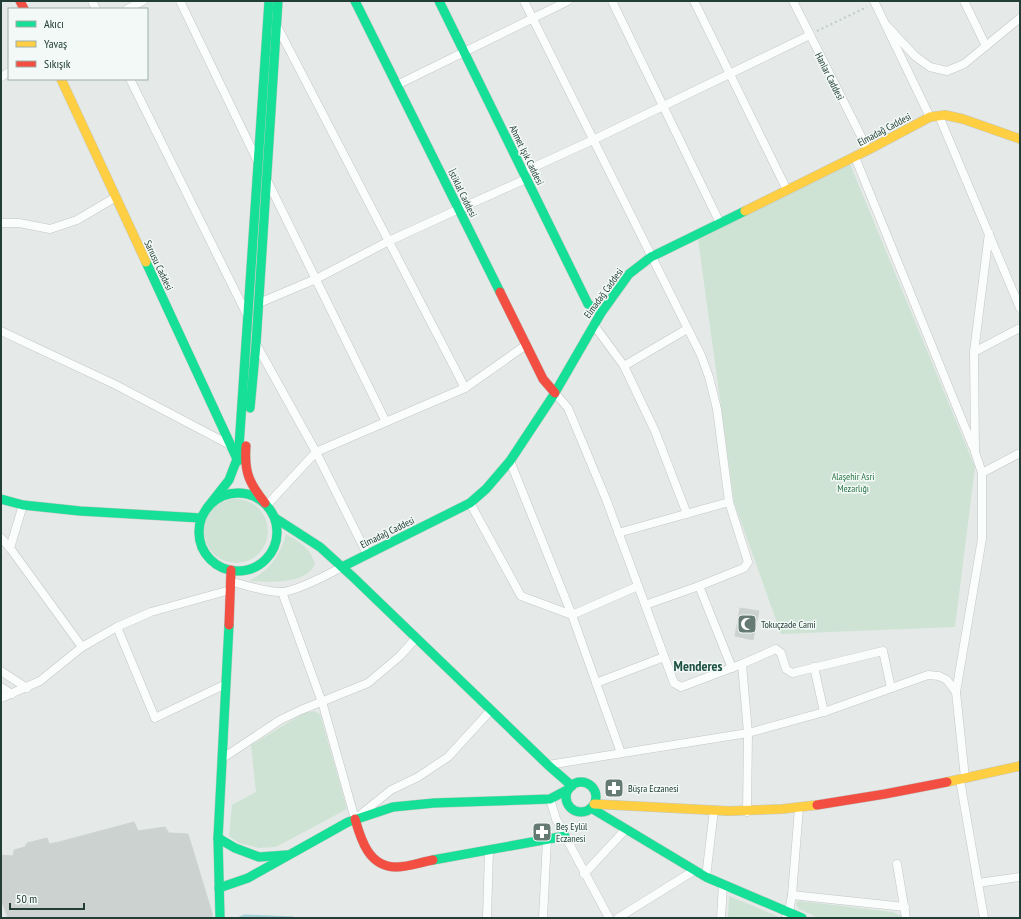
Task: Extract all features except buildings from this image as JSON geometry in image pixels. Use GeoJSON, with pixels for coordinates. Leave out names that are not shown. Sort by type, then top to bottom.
{"type":"FeatureCollection","features":[{"type":"Feature","properties":{"kind":"street"},"geometry":{"type":"LineString","coordinates":[[129,8],[144,1]]}},
{"type":"Feature","properties":{"kind":"street"},"geometry":{"type":"LineString","coordinates":[[180,1],[258,162]]}},
{"type":"Feature","properties":{"kind":"street"},"geometry":{"type":"LineString","coordinates":[[207,508],[216,499],[228,494],[241,493],[254,496],[266,504],[275,518],[277,530],[276,541],[272,552],[264,561],[254,568],[243,571],[231,570],[218,566],[208,557],[201,545],[199,531],[201,518],[207,508],[229,480],[237,459],[239,447],[258,162],[272,1]]}},
{"type":"Feature","properties":{"kind":"street"},"geometry":{"type":"LineString","coordinates":[[246,474],[245,454],[256,344],[277,25],[272,1]]}},
{"type":"Feature","properties":{"kind":"street","name":"İstiklal Caddesi"},"geometry":{"type":"LineString","coordinates":[[356,1],[526,345],[544,379],[555,393]]}},
{"type":"Feature","properties":{"kind":"street","name":"Ahmet Işık Caddesi"},"geometry":{"type":"LineString","coordinates":[[439,1],[588,304],[601,313]]}},
{"type":"Feature","properties":{"kind":"street"},"geometry":{"type":"LineString","coordinates":[[524,1],[701,355],[709,377],[717,409],[729,502],[748,562],[744,568],[645,605]]}},
{"type":"Feature","properties":{"kind":"street"},"geometry":{"type":"LineString","coordinates":[[397,85],[568,1]]}},
{"type":"Feature","properties":{"kind":"street"},"geometry":{"type":"LineString","coordinates":[[612,1],[720,223]]}},
{"type":"Feature","properties":{"kind":"street"},"geometry":{"type":"LineString","coordinates":[[694,1],[787,190]]}},
{"type":"Feature","properties":{"kind":"street","name":"Hanlar Caddesi"},"geometry":{"type":"LineString","coordinates":[[793,1],[868,150]]}},
{"type":"Feature","properties":{"kind":"street"},"geometry":{"type":"LineString","coordinates":[[964,1],[986,46]]}},
{"type":"Feature","properties":{"kind":"street"},"geometry":{"type":"LineString","coordinates":[[875,2],[886,26],[935,116],[1020,308]]}},
{"type":"Feature","properties":{"kind":"street"},"geometry":{"type":"LineString","coordinates":[[886,26],[915,56],[930,67],[947,71],[964,64],[1020,18]]}},
{"type":"Feature","properties":{"kind":"street"},"geometry":{"type":"LineString","coordinates":[[277,25],[465,388]]}},
{"type":"Feature","properties":{"kind":"street"},"geometry":{"type":"LineString","coordinates":[[259,303],[316,279],[459,209],[593,140],[810,35]]}},
{"type":"Feature","properties":{"kind":"street","name":"Sarıusu Caddesi"},"geometry":{"type":"LineString","coordinates":[[61,80],[230,445],[252,486],[266,504]]}},
{"type":"Feature","properties":{"kind":"street"},"geometry":{"type":"LineString","coordinates":[[130,80],[248,317]]}},
{"type":"Feature","properties":{"kind":"street"},"geometry":{"type":"LineString","coordinates":[[935,116],[945,115],[963,119],[1020,139]]}},
{"type":"Feature","properties":{"kind":"street","name":"Elmadağ Caddesi"},"geometry":{"type":"LineString","coordinates":[[342,567],[470,503],[486,489],[510,461],[555,393],[601,313],[630,274],[651,257],[935,116]]}},
{"type":"Feature","properties":{"kind":"street"},"geometry":{"type":"LineString","coordinates":[[855,157],[975,452],[982,473],[982,539],[956,692],[962,779],[984,918]]}},
{"type":"Feature","properties":{"kind":"street"},"geometry":{"type":"LineString","coordinates":[[267,180],[386,422]]}},
{"type":"Feature","properties":{"kind":"street"},"geometry":{"type":"LineString","coordinates":[[1,223],[19,223],[50,229],[77,220],[116,197]]}},
{"type":"Feature","properties":{"kind":"street"},"geometry":{"type":"LineString","coordinates":[[975,452],[974,352],[988,233]]}},
{"type":"Feature","properties":{"kind":"street"},"geometry":{"type":"LineString","coordinates":[[594,325],[624,366],[655,432],[687,514]]}},
{"type":"Feature","properties":{"kind":"street"},"geometry":{"type":"LineString","coordinates":[[974,352],[1020,328]]}},
{"type":"Feature","properties":{"kind":"street"},"geometry":{"type":"LineString","coordinates":[[624,366],[687,329]]}},
{"type":"Feature","properties":{"kind":"street"},"geometry":{"type":"LineString","coordinates":[[1,331],[116,385],[230,445]]}},
{"type":"Feature","properties":{"kind":"street"},"geometry":{"type":"LineString","coordinates":[[256,344],[316,452],[367,554]]}},
{"type":"Feature","properties":{"kind":"street"},"geometry":{"type":"LineString","coordinates":[[266,504],[316,452],[465,388],[526,345]]}},
{"type":"Feature","properties":{"kind":"street"},"geometry":{"type":"LineString","coordinates":[[555,393],[568,408],[618,533],[674,683],[681,687],[732,668],[776,649],[781,653],[786,669],[792,673],[883,651],[891,688]]}},
{"type":"Feature","properties":{"kind":"street"},"geometry":{"type":"LineString","coordinates":[[982,473],[1020,453]]}},
{"type":"Feature","properties":{"kind":"street"},"geometry":{"type":"LineString","coordinates":[[510,461],[572,615],[621,753]]}},
{"type":"Feature","properties":{"kind":"street"},"geometry":{"type":"LineString","coordinates":[[1,499],[23,505],[80,511],[201,518]]}},
{"type":"Feature","properties":{"kind":"street"},"geometry":{"type":"LineString","coordinates":[[618,533],[729,502]]}},
{"type":"Feature","properties":{"kind":"street"},"geometry":{"type":"LineString","coordinates":[[470,503],[521,596],[572,615],[638,586]]}},
{"type":"Feature","properties":{"kind":"street"},"geometry":{"type":"LineString","coordinates":[[10,548],[23,505]]}},
{"type":"Feature","properties":{"kind":"street"},"geometry":{"type":"LineString","coordinates":[[275,518],[320,547],[342,567],[570,787]]}},
{"type":"Feature","properties":{"kind":"street"},"geometry":{"type":"LineString","coordinates":[[1,539],[10,548],[82,647]]}},
{"type":"Feature","properties":{"kind":"street"},"geometry":{"type":"LineString","coordinates":[[1,698],[27,688],[40,681],[82,647],[117,627],[151,612],[230,585],[282,592],[330,574],[342,567]]}},
{"type":"Feature","properties":{"kind":"street"},"geometry":{"type":"LineString","coordinates":[[220,915],[218,838],[231,570]]}},
{"type":"Feature","properties":{"kind":"street"},"geometry":{"type":"LineString","coordinates":[[699,586],[732,668]]}},
{"type":"Feature","properties":{"kind":"street"},"geometry":{"type":"LineString","coordinates":[[282,592],[322,702],[363,844],[372,857],[381,864],[396,867],[565,836]]}},
{"type":"Feature","properties":{"kind":"street"},"geometry":{"type":"LineString","coordinates":[[117,627],[154,718],[226,684]]}},
{"type":"Feature","properties":{"kind":"street"},"geometry":{"type":"LineString","coordinates":[[223,758],[280,720],[368,683],[396,660],[416,638]]}},
{"type":"Feature","properties":{"kind":"street"},"geometry":{"type":"LineString","coordinates":[[596,683],[664,657]]}},
{"type":"Feature","properties":{"kind":"street"},"geometry":{"type":"LineString","coordinates":[[742,664],[748,733],[747,812]]}},
{"type":"Feature","properties":{"kind":"street"},"geometry":{"type":"LineString","coordinates":[[814,667],[824,712]]}},
{"type":"Feature","properties":{"kind":"street"},"geometry":{"type":"LineString","coordinates":[[1,671],[27,688]]}},
{"type":"Feature","properties":{"kind":"street"},"geometry":{"type":"LineString","coordinates":[[548,765],[748,733],[824,712],[928,675],[939,676],[947,680],[956,692]]}},
{"type":"Feature","properties":{"kind":"street"},"geometry":{"type":"LineString","coordinates":[[1,687],[12,694]]}},
{"type":"Feature","properties":{"kind":"street"},"geometry":{"type":"LineString","coordinates":[[355,820],[391,790],[418,777],[448,757],[491,710]]}},
{"type":"Feature","properties":{"kind":"street"},"geometry":{"type":"LineString","coordinates":[[220,888],[248,878],[348,822],[393,807],[434,803],[550,799],[573,810],[582,812],[593,806],[626,805],[662,809],[747,812],[799,808],[917,789],[1020,766]]}},
{"type":"Feature","properties":{"kind":"street"},"geometry":{"type":"LineString","coordinates":[[550,799],[576,783],[585,783],[593,789],[626,805]]}},
{"type":"Feature","properties":{"kind":"street"},"geometry":{"type":"LineString","coordinates":[[570,787],[566,798],[569,806],[573,810]]}},
{"type":"Feature","properties":{"kind":"street"},"geometry":{"type":"LineString","coordinates":[[593,789],[595,794],[593,806]]}},
{"type":"Feature","properties":{"kind":"street"},"geometry":{"type":"LineString","coordinates":[[550,799],[556,819],[584,874],[609,918]]}},
{"type":"Feature","properties":{"kind":"street"},"geometry":{"type":"LineString","coordinates":[[593,806],[626,829],[706,877],[788,915],[802,918]]}},
{"type":"Feature","properties":{"kind":"street"},"geometry":{"type":"LineString","coordinates":[[788,915],[792,895],[799,808]]}},
{"type":"Feature","properties":{"kind":"street"},"geometry":{"type":"LineString","coordinates":[[706,877],[714,810]]}},
{"type":"Feature","properties":{"kind":"street"},"geometry":{"type":"LineString","coordinates":[[584,874],[626,829]]}},
{"type":"Feature","properties":{"kind":"street"},"geometry":{"type":"LineString","coordinates":[[218,838],[235,848],[259,857],[288,855]]}},
{"type":"Feature","properties":{"kind":"street"},"geometry":{"type":"LineString","coordinates":[[544,918],[547,839]]}},
{"type":"Feature","properties":{"kind":"street"},"geometry":{"type":"LineString","coordinates":[[487,918],[489,850]]}},
{"type":"Feature","properties":{"kind":"street"},"geometry":{"type":"LineString","coordinates":[[897,864],[906,918]]}},
{"type":"Feature","properties":{"kind":"street"},"geometry":{"type":"LineString","coordinates":[[618,918],[695,870]]}},
{"type":"Feature","properties":{"kind":"street"},"geometry":{"type":"LineString","coordinates":[[978,883],[1020,877]]}},
{"type":"Feature","properties":{"kind":"street"},"geometry":{"type":"LineString","coordinates":[[721,918],[723,884]]}},
{"type":"Feature","properties":{"kind":"street"},"geometry":{"type":"LineString","coordinates":[[792,895],[905,907]]}},
{"type":"Feature","properties":{"kind":"path"},"geometry":{"type":"LineString","coordinates":[[810,35],[875,2]]}},
{"type":"Feature","properties":{"kind":"green space","name":"Alaşehir Asri Mezarlığı"},"geometry":{"type":"Polygon","coordinates":[[[850,164],[975,467],[955,627],[781,634],[734,502],[698,239],[850,164]]]}},
{"type":"Feature","properties":{"kind":"green space"},"geometry":{"type":"Polygon","coordinates":[[[230,499],[242,499],[259,508],[266,519],[268,531],[266,543],[259,554],[242,563],[230,563],[218,558],[209,549],[204,537],[204,525],[209,513],[218,504],[230,499]]]}},
{"type":"Feature","properties":{"kind":"green space"},"geometry":{"type":"Polygon","coordinates":[[[286,534],[304,546],[311,554],[315,564],[310,571],[304,576],[286,581],[249,581],[262,573],[273,562],[284,542],[286,534]]]}},
{"type":"Feature","properties":{"kind":"green space"},"geometry":{"type":"Polygon","coordinates":[[[314,711],[320,714],[347,809],[276,847],[259,848],[239,843],[229,836],[232,805],[256,792],[251,745],[304,713],[314,711]]]}},
{"type":"Feature","properties":{"kind":"green space"},"geometry":{"type":"Polygon","coordinates":[[[729,896],[777,916],[778,918],[728,918],[729,896]]]}},
{"type":"Feature","properties":{"kind":"green space"},"geometry":{"type":"Polygon","coordinates":[[[799,901],[893,912],[902,918],[819,918],[799,909],[796,903],[799,901]]]}},
{"type":"Feature","properties":{"kind":"waterway"},"geometry":{"type":"LineString","coordinates":[[240,918],[245,916],[293,918]]}},
{"type":"Feature","properties":{"kind":"traffic: fast"},"geometry":{"type":"LineString","coordinates":[[207,508],[229,480],[237,459],[239,447],[269,1]]}},
{"type":"Feature","properties":{"kind":"traffic: fast"},"geometry":{"type":"LineString","coordinates":[[250,408],[256,344],[278,1]]}},
{"type":"Feature","properties":{"kind":"traffic: fast"},"geometry":{"type":"LineString","coordinates":[[355,1],[500,292]]}},
{"type":"Feature","properties":{"kind":"traffic: fast"},"geometry":{"type":"LineString","coordinates":[[439,1],[588,304],[601,313]]}},
{"type":"Feature","properties":{"kind":"traffic: fast"},"geometry":{"type":"LineString","coordinates":[[342,567],[470,503],[486,489],[510,461],[553,396],[601,313],[629,274],[651,257],[745,211]]}},
{"type":"Feature","properties":{"kind":"traffic: fast"},"geometry":{"type":"LineString","coordinates":[[146,262],[238,461]]}},
{"type":"Feature","properties":{"kind":"traffic: fast"},"geometry":{"type":"LineString","coordinates":[[238,493],[253,496],[260,500],[270,510],[274,517],[277,532],[274,547],[270,554],[260,564],[253,568],[238,571],[223,568],[216,564],[206,554],[202,547],[199,532],[202,517],[206,510],[216,500],[223,496],[238,493]]}},
{"type":"Feature","properties":{"kind":"traffic: fast"},"geometry":{"type":"LineString","coordinates":[[1,499],[23,505],[80,511],[201,518]]}},
{"type":"Feature","properties":{"kind":"traffic: fast"},"geometry":{"type":"LineString","coordinates":[[275,518],[320,547],[548,765],[572,786]]}},
{"type":"Feature","properties":{"kind":"traffic: fast"},"geometry":{"type":"LineString","coordinates":[[220,918],[218,838],[229,625]]}},
{"type":"Feature","properties":{"kind":"traffic: fast"},"geometry":{"type":"LineString","coordinates":[[581,782],[587,783],[595,791],[596,797],[595,803],[587,811],[581,812],[575,811],[567,803],[566,797],[567,791],[575,783],[581,782]]}},
{"type":"Feature","properties":{"kind":"traffic: fast"},"geometry":{"type":"LineString","coordinates":[[219,888],[248,878],[348,822],[393,807],[434,803],[550,799],[569,789]]}},
{"type":"Feature","properties":{"kind":"traffic: fast"},"geometry":{"type":"LineString","coordinates":[[591,808],[706,877],[802,918]]}},
{"type":"Feature","properties":{"kind":"traffic: fast"},"geometry":{"type":"LineString","coordinates":[[433,860],[565,836]]}},
{"type":"Feature","properties":{"kind":"traffic: fast"},"geometry":{"type":"LineString","coordinates":[[218,838],[235,848],[259,857],[287,855]]}},
{"type":"Feature","properties":{"kind":"traffic: slow"},"geometry":{"type":"LineString","coordinates":[[61,80],[146,262]]}},
{"type":"Feature","properties":{"kind":"traffic: slow"},"geometry":{"type":"LineString","coordinates":[[745,211],[868,150],[930,117],[945,115],[963,119],[1020,139]]}},
{"type":"Feature","properties":{"kind":"traffic: slow"},"geometry":{"type":"LineString","coordinates":[[947,782],[1020,766]]}},
{"type":"Feature","properties":{"kind":"traffic: slow"},"geometry":{"type":"LineString","coordinates":[[594,804],[729,811],[782,809],[817,805]]}},
{"type":"Feature","properties":{"kind":"traffic: jam"},"geometry":{"type":"LineString","coordinates":[[20,1],[24,8]]}},
{"type":"Feature","properties":{"kind":"traffic: jam"},"geometry":{"type":"LineString","coordinates":[[500,292],[543,379],[555,393]]}},
{"type":"Feature","properties":{"kind":"traffic: jam"},"geometry":{"type":"LineString","coordinates":[[246,446],[246,463],[249,477],[251,483],[265,503]]}},
{"type":"Feature","properties":{"kind":"traffic: jam"},"geometry":{"type":"LineString","coordinates":[[229,625],[231,570]]}},
{"type":"Feature","properties":{"kind":"traffic: jam"},"geometry":{"type":"LineString","coordinates":[[817,805],[947,782]]}},
{"type":"Feature","properties":{"kind":"traffic: jam"},"geometry":{"type":"LineString","coordinates":[[355,819],[363,843],[373,857],[379,862],[387,866],[401,867],[433,860]]}},
{"type":"Feature","properties":{"kind":"place","name":"Tokuçzade Cami"},"geometry":{"type":"Point","coordinates":[747,624]}},
{"type":"Feature","properties":{"kind":"place","name":"Büşra Eczanesi"},"geometry":{"type":"Point","coordinates":[614,788]}},
{"type":"Feature","properties":{"kind":"place","name":"Beş Eylül Eczanesi"},"geometry":{"type":"Point","coordinates":[542,832]}},
{"type":"Feature","properties":{"kind":"district","name":"Menderes"},"geometry":{"type":"Point","coordinates":[698,666]}}]}
